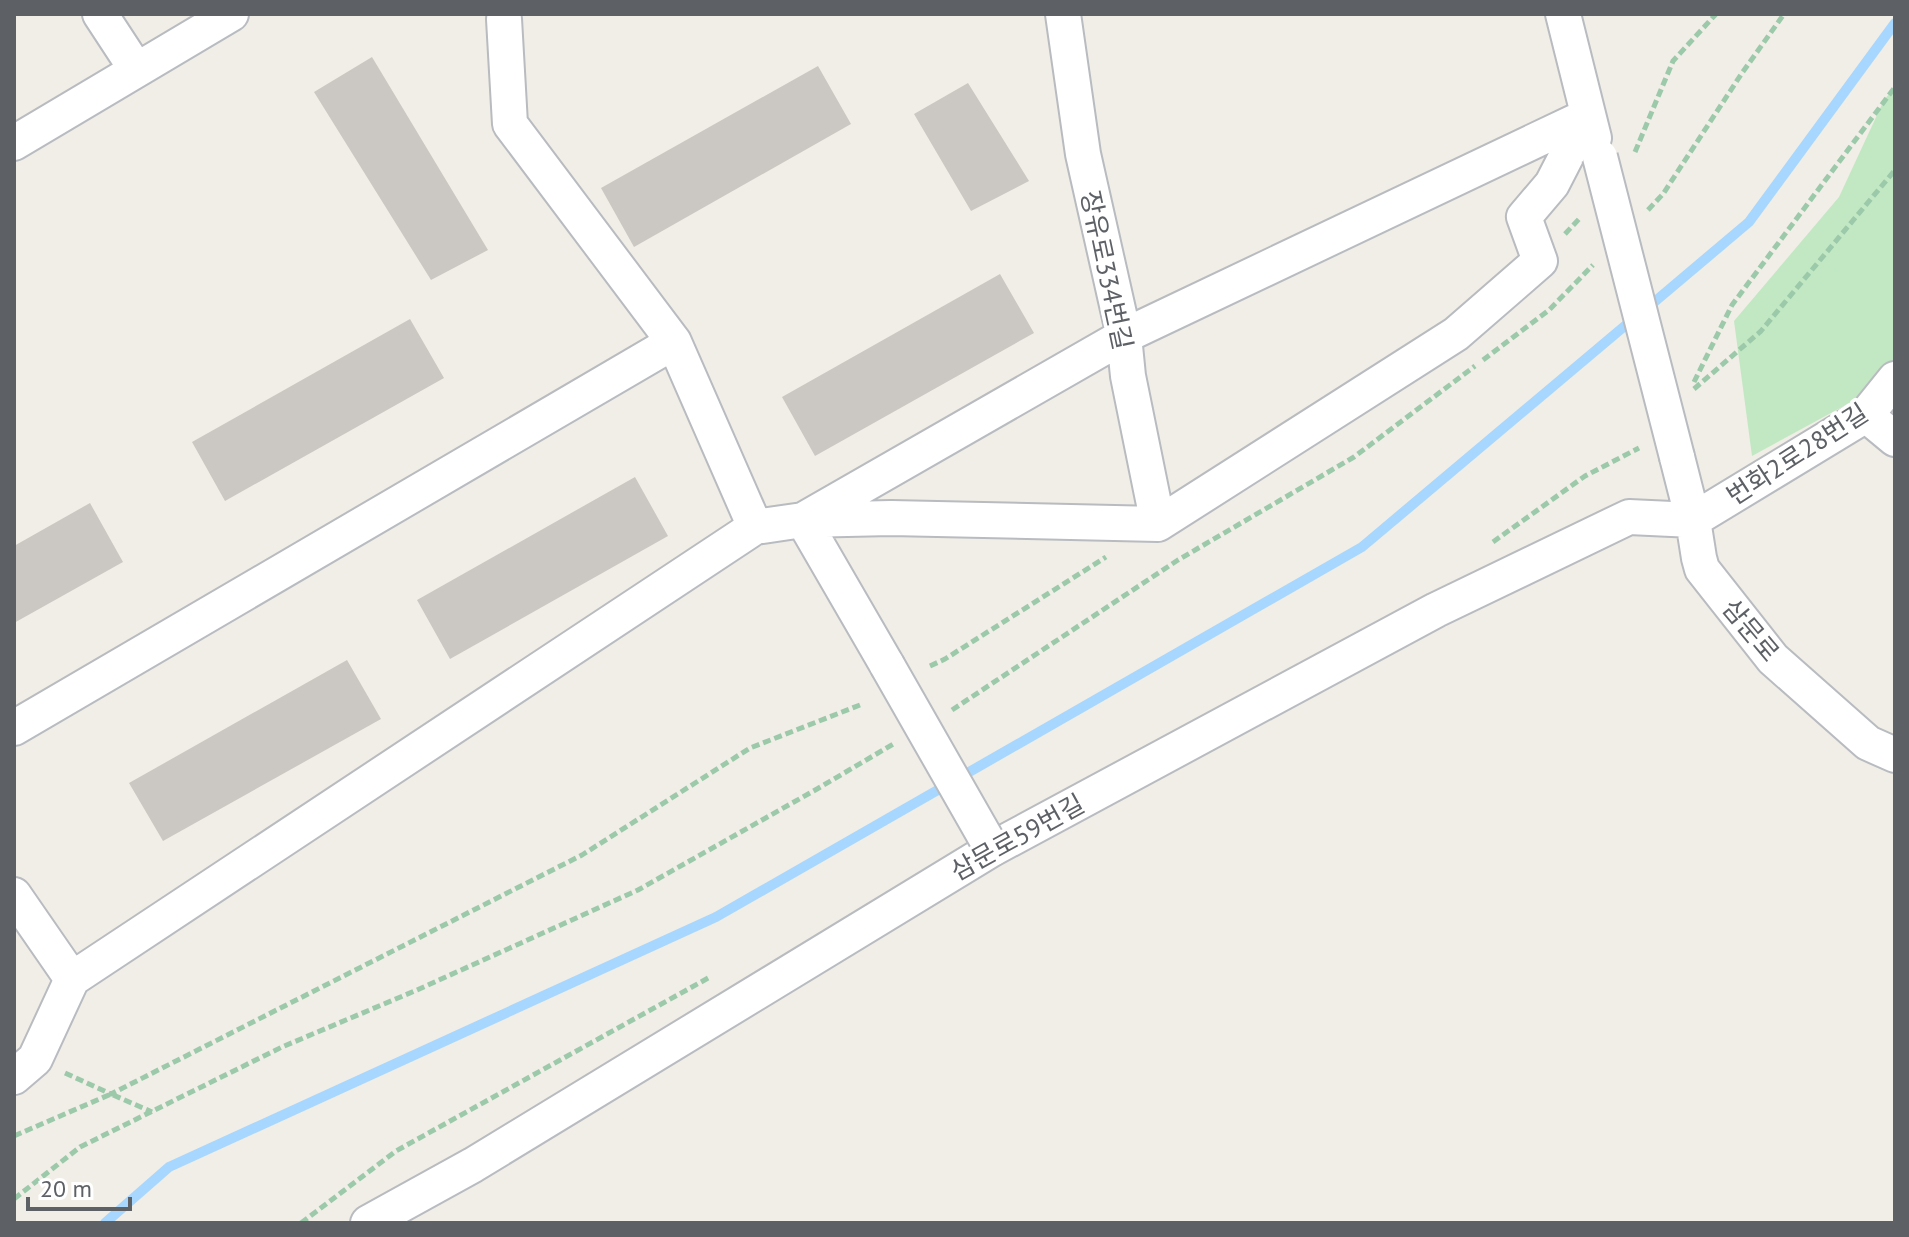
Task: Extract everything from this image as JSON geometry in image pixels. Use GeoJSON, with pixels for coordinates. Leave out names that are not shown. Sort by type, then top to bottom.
{"type":"FeatureCollection","features":[{"type":"Feature","properties":{"kind":"street"},"geometry":{"type":"LineString","coordinates":[[100,14],[136,69]]}},
{"type":"Feature","properties":{"kind":"street"},"geometry":{"type":"LineString","coordinates":[[14,143],[231,14]]}},
{"type":"Feature","properties":{"kind":"street","name":"장유로334번길"},"geometry":{"type":"LineString","coordinates":[[1063,14],[1083,154],[1124,336],[1128,376],[1158,524]]}},
{"type":"Feature","properties":{"kind":"street"},"geometry":{"type":"LineString","coordinates":[[25,1068],[72,979],[755,527],[803,520],[891,518],[1158,524],[1456,334],[1540,261],[1524,217],[1552,184],[1587,116],[1563,14]]}},
{"type":"Feature","properties":{"kind":"street"},"geometry":{"type":"LineString","coordinates":[[504,19],[510,124],[674,342],[755,527]]}},
{"type":"Feature","properties":{"kind":"street"},"geometry":{"type":"LineString","coordinates":[[803,520],[1124,336],[1587,116]]}},
{"type":"Feature","properties":{"kind":"street","name":"삼문로"},"geometry":{"type":"LineString","coordinates":[[1587,116],[1693,520],[1702,569],[1773,659],[1868,743],[1895,755]]}},
{"type":"Feature","properties":{"kind":"street"},"geometry":{"type":"LineString","coordinates":[[14,728],[674,342]]}},
{"type":"Feature","properties":{"kind":"street","name":"번화2로28번길"},"geometry":{"type":"LineString","coordinates":[[1693,520],[1866,415],[1895,379]]}},
{"type":"Feature","properties":{"kind":"street"},"geometry":{"type":"LineString","coordinates":[[1866,415],[1895,439]]}},
{"type":"Feature","properties":{"kind":"street","name":"삼문로59번길"},"geometry":{"type":"LineString","coordinates":[[368,1223],[473,1165],[992,849],[1436,610],[1629,517],[1693,520]]}},
{"type":"Feature","properties":{"kind":"street"},"geometry":{"type":"LineString","coordinates":[[803,520],[992,849]]}},
{"type":"Feature","properties":{"kind":"street"},"geometry":{"type":"LineString","coordinates":[[14,895],[72,979]]}},
{"type":"Feature","properties":{"kind":"path"},"geometry":{"type":"LineString","coordinates":[[1642,215],[1663,194],[1784,14]]}},
{"type":"Feature","properties":{"kind":"path"},"geometry":{"type":"LineString","coordinates":[[1895,87],[1732,305],[1688,395],[1761,331],[1895,170]]}},
{"type":"Feature","properties":{"kind":"path"},"geometry":{"type":"LineString","coordinates":[[952,710],[1178,560],[1354,457],[1549,310],[1601,257]]}},
{"type":"Feature","properties":{"kind":"path"},"geometry":{"type":"LineString","coordinates":[[1487,546],[1585,476],[1641,447]]}},
{"type":"Feature","properties":{"kind":"path"},"geometry":{"type":"LineString","coordinates":[[930,666],[1158,524]]}},
{"type":"Feature","properties":{"kind":"path"},"geometry":{"type":"LineString","coordinates":[[14,1136],[111,1094],[582,855],[750,748],[860,705]]}},
{"type":"Feature","properties":{"kind":"path"},"geometry":{"type":"LineString","coordinates":[[14,1199],[80,1147],[282,1047],[638,890],[898,741]]}},
{"type":"Feature","properties":{"kind":"path"},"geometry":{"type":"LineString","coordinates":[[301,1223],[396,1151],[710,977]]}},
{"type":"Feature","properties":{"kind":"path"},"geometry":{"type":"LineString","coordinates":[[25,1068],[111,1094],[152,1112]]}},
{"type":"Feature","properties":{"kind":"green space"},"geometry":{"type":"Polygon","coordinates":[[[1895,87],[1895,373],[1888,382],[1752,456],[1734,321],[1839,197],[1884,100],[1895,87]]]}},
{"type":"Feature","properties":{"kind":"building"},"geometry":{"type":"Polygon","coordinates":[[[372,57],[488,250],[431,280],[314,92],[372,57]]]}},
{"type":"Feature","properties":{"kind":"building"},"geometry":{"type":"Polygon","coordinates":[[[818,66],[851,124],[634,247],[601,188],[818,66]]]}},
{"type":"Feature","properties":{"kind":"building"},"geometry":{"type":"Polygon","coordinates":[[[968,83],[1029,181],[971,211],[914,114],[968,83]]]}},
{"type":"Feature","properties":{"kind":"building"},"geometry":{"type":"Polygon","coordinates":[[[1000,274],[1034,333],[815,456],[782,397],[1000,274]]]}},
{"type":"Feature","properties":{"kind":"building"},"geometry":{"type":"Polygon","coordinates":[[[410,319],[444,378],[225,501],[192,442],[410,319]]]}},
{"type":"Feature","properties":{"kind":"building"},"geometry":{"type":"Polygon","coordinates":[[[635,477],[668,536],[450,659],[417,600],[635,477]]]}},
{"type":"Feature","properties":{"kind":"building"},"geometry":{"type":"Polygon","coordinates":[[[90,503],[123,562],[14,623],[14,546],[90,503]]]}},
{"type":"Feature","properties":{"kind":"building"},"geometry":{"type":"Polygon","coordinates":[[[347,660],[381,719],[163,841],[129,783],[347,660]]]}},
{"type":"Feature","properties":{"kind":"waterway"},"geometry":{"type":"LineString","coordinates":[[1646,309],[1749,222],[1895,23]]}},
{"type":"Feature","properties":{"kind":"waterway"},"geometry":{"type":"LineString","coordinates":[[105,1223],[169,1167],[716,917],[1362,547],[1633,319]]}}]}
